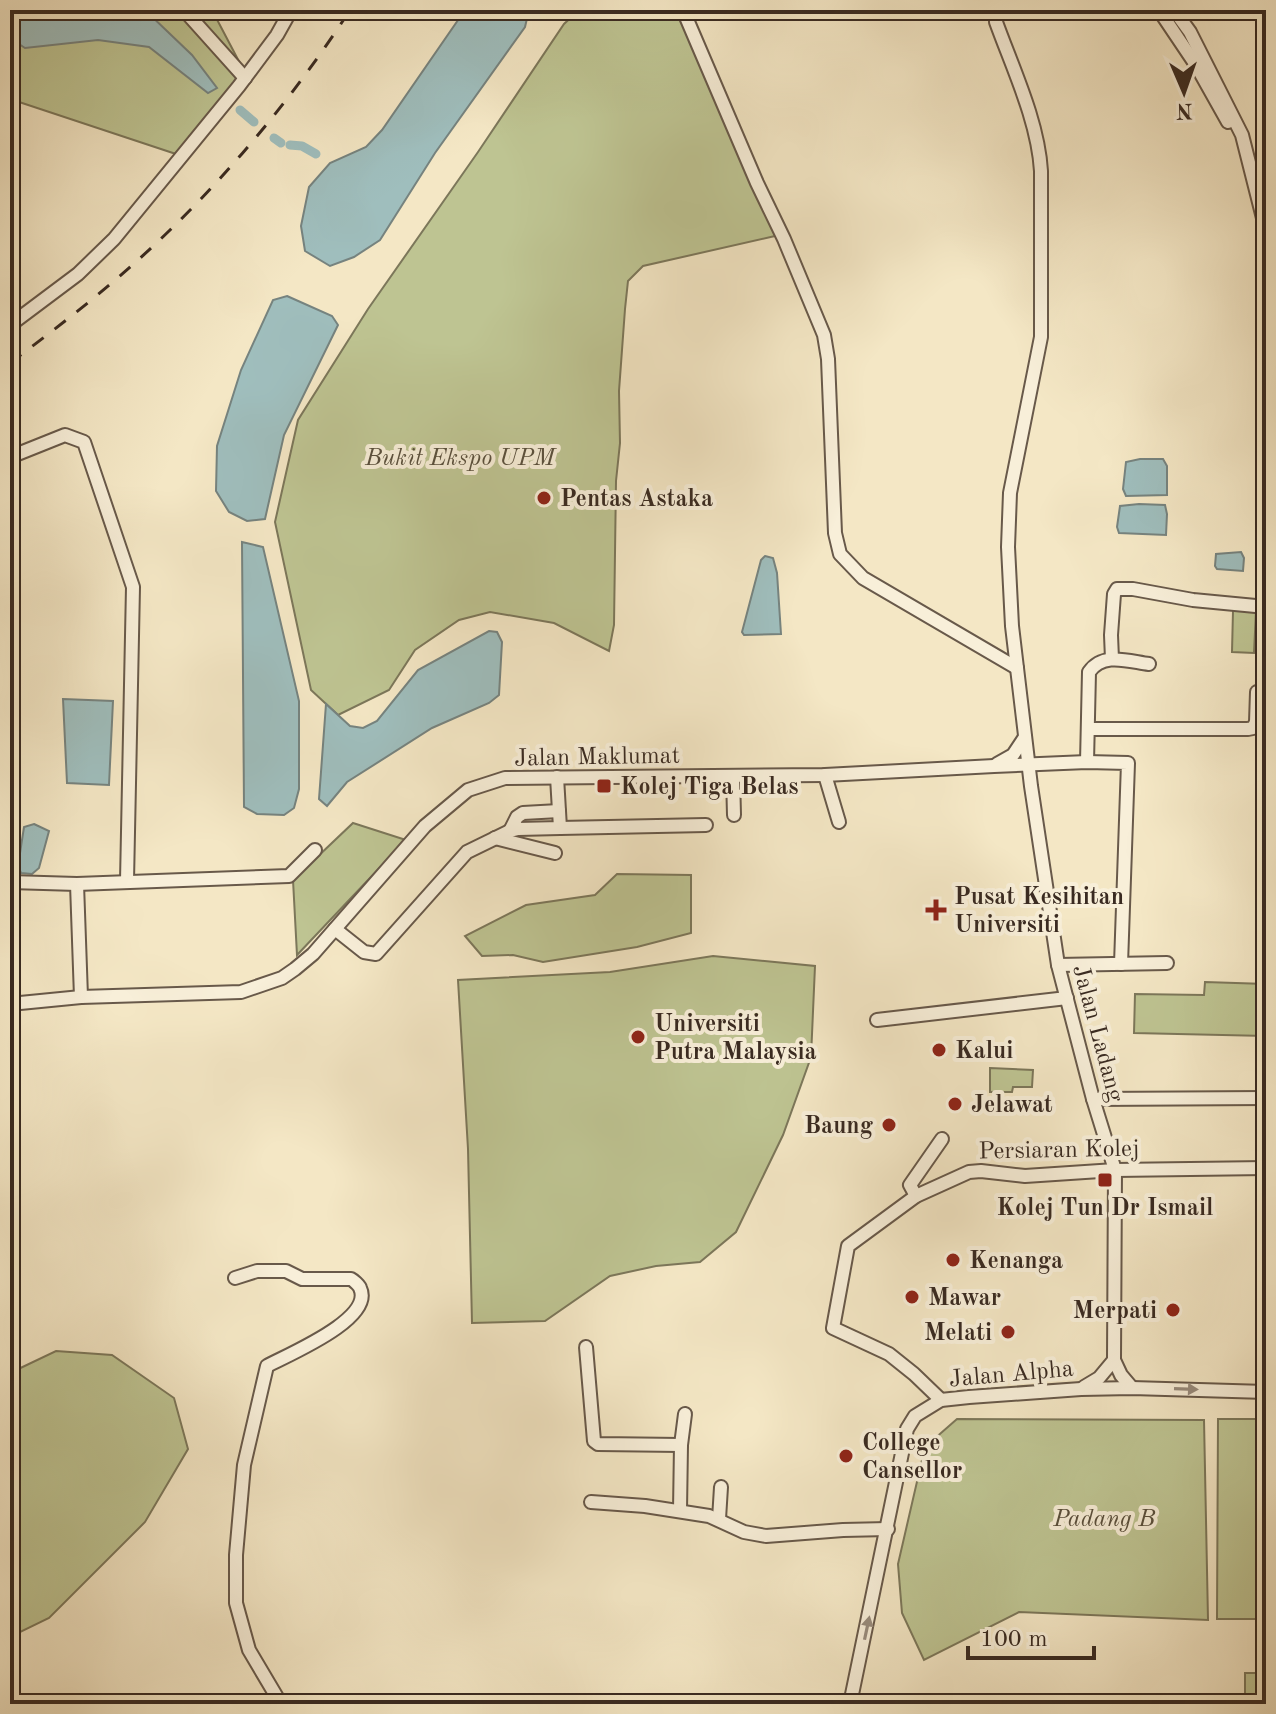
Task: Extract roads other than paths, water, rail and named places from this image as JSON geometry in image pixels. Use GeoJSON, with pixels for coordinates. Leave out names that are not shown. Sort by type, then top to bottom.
{"type":"FeatureCollection","features":[{"type":"Feature","properties":{"kind":"street"},"geometry":{"type":"LineString","coordinates":[[184,10],[245,78]]}},
{"type":"Feature","properties":{"kind":"street"},"geometry":{"type":"LineString","coordinates":[[10,325],[78,274],[114,239],[245,78],[277,35],[291,10]]}},
{"type":"Feature","properties":{"kind":"street"},"geometry":{"type":"LineString","coordinates":[[683,10],[824,335],[828,359],[835,533],[840,554],[863,578],[1017,668]]}},
{"type":"Feature","properties":{"kind":"street","name":"Jalan Ladang"},"geometry":{"type":"LineString","coordinates":[[997,10],[996,22],[1036,132],[1041,171],[1041,337],[1010,493],[1009,581],[1031,786],[1058,965],[1115,1170],[1114,1360]]}},
{"type":"Feature","properties":{"kind":"street"},"geometry":{"type":"LineString","coordinates":[[1159,10],[1196,65],[1237,138],[1249,168]]}},
{"type":"Feature","properties":{"kind":"street"},"geometry":{"type":"LineString","coordinates":[[1174,10],[1190,32],[1242,135],[1266,230]]}},
{"type":"Feature","properties":{"kind":"street"},"geometry":{"type":"LineString","coordinates":[[10,457],[65,435],[84,442],[133,587],[127,881]]}},
{"type":"Feature","properties":{"kind":"street"},"geometry":{"type":"LineString","coordinates":[[1112,659],[1111,635],[1117,589],[1266,607]]}},
{"type":"Feature","properties":{"kind":"street"},"geometry":{"type":"LineString","coordinates":[[1087,762],[1089,672],[1095,664],[1106,659],[1149,664]]}},
{"type":"Feature","properties":{"kind":"street"},"geometry":{"type":"LineString","coordinates":[[1088,729],[1253,728],[1257,692]]}},
{"type":"Feature","properties":{"kind":"street"},"geometry":{"type":"LineString","coordinates":[[994,766],[1013,755],[1025,737]]}},
{"type":"Feature","properties":{"kind":"street","name":"Jalan Maklumat"},"geometry":{"type":"LineString","coordinates":[[10,1004],[81,997],[241,992],[282,978],[313,954],[425,826],[468,790],[505,778],[825,775],[1087,762],[1128,763],[1121,964]]}},
{"type":"Feature","properties":{"kind":"street"},"geometry":{"type":"LineString","coordinates":[[994,766],[1008,770],[1031,786]]}},
{"type":"Feature","properties":{"kind":"street"},"geometry":{"type":"LineString","coordinates":[[825,775],[839,822]]}},
{"type":"Feature","properties":{"kind":"street"},"geometry":{"type":"LineString","coordinates":[[733,776],[734,815]]}},
{"type":"Feature","properties":{"kind":"street"},"geometry":{"type":"LineString","coordinates":[[557,777],[560,828]]}},
{"type":"Feature","properties":{"kind":"street"},"geometry":{"type":"LineString","coordinates":[[510,831],[517,817],[523,813],[559,811]]}},
{"type":"Feature","properties":{"kind":"street"},"geometry":{"type":"LineString","coordinates":[[335,929],[364,952],[376,954],[467,852],[510,831],[706,825]]}},
{"type":"Feature","properties":{"kind":"street"},"geometry":{"type":"LineString","coordinates":[[495,838],[555,853]]}},
{"type":"Feature","properties":{"kind":"street"},"geometry":{"type":"LineString","coordinates":[[10,882],[77,884],[289,876],[315,850]]}},
{"type":"Feature","properties":{"kind":"street"},"geometry":{"type":"LineString","coordinates":[[77,884],[81,997]]}},
{"type":"Feature","properties":{"kind":"street"},"geometry":{"type":"LineString","coordinates":[[1058,965],[1167,963]]}},
{"type":"Feature","properties":{"kind":"street"},"geometry":{"type":"LineString","coordinates":[[877,1020],[1067,998]]}},
{"type":"Feature","properties":{"kind":"street"},"geometry":{"type":"LineString","coordinates":[[1093,1099],[1266,1098]]}},
{"type":"Feature","properties":{"kind":"street"},"geometry":{"type":"LineString","coordinates":[[916,1196],[910,1185],[942,1139]]}},
{"type":"Feature","properties":{"kind":"street","name":"Persiaran Kolej"},"geometry":{"type":"LineString","coordinates":[[941,1400],[889,1354],[833,1328],[848,1246],[916,1196],[969,1172],[981,1171],[1025,1176],[1115,1170],[1266,1168]]}},
{"type":"Feature","properties":{"kind":"street"},"geometry":{"type":"LineString","coordinates":[[235,1278],[257,1271],[286,1271],[302,1279],[351,1279],[360,1287],[362,1295],[359,1308],[337,1329],[267,1366],[244,1465],[236,1555],[236,1603],[249,1650],[281,1704]]}},
{"type":"Feature","properties":{"kind":"street"},"geometry":{"type":"LineString","coordinates":[[586,1347],[594,1441],[598,1444],[681,1445]]}},
{"type":"Feature","properties":{"kind":"street"},"geometry":{"type":"LineString","coordinates":[[1081,1389],[1099,1378],[1114,1360],[1132,1388]]}},
{"type":"Feature","properties":{"kind":"street","name":"Jalan Alpha"},"geometry":{"type":"LineString","coordinates":[[850,1704],[907,1429],[915,1416],[941,1400],[1081,1389],[1266,1392]]}},
{"type":"Feature","properties":{"kind":"street"},"geometry":{"type":"LineString","coordinates":[[680,1510],[685,1414]]}},
{"type":"Feature","properties":{"kind":"street"},"geometry":{"type":"LineString","coordinates":[[719,1519],[721,1487]]}},
{"type":"Feature","properties":{"kind":"street"},"geometry":{"type":"LineString","coordinates":[[591,1502],[680,1510],[719,1519],[744,1532],[766,1536],[888,1529]]}},
{"type":"Feature","properties":{"kind":"water"},"geometry":{"type":"Polygon","coordinates":[[[10,10],[145,10],[192,55],[217,88],[208,93],[149,47],[98,40],[25,48],[10,38],[10,10]]]}},
{"type":"Feature","properties":{"kind":"water"},"geometry":{"type":"Polygon","coordinates":[[[465,10],[529,10],[525,27],[435,153],[380,240],[354,257],[330,266],[305,251],[301,226],[309,187],[330,163],[366,147],[382,130],[465,10]]]}},
{"type":"Feature","properties":{"kind":"water"},"geometry":{"type":"Polygon","coordinates":[[[287,296],[332,316],[338,325],[284,435],[265,519],[247,521],[229,512],[216,491],[217,446],[241,370],[273,300],[287,296]]]}},
{"type":"Feature","properties":{"kind":"water"},"geometry":{"type":"Polygon","coordinates":[[[1163,459],[1167,466],[1167,495],[1126,496],[1123,489],[1126,462],[1163,459]]]}},
{"type":"Feature","properties":{"kind":"water"},"geometry":{"type":"Polygon","coordinates":[[[1165,505],[1166,535],[1119,533],[1120,506],[1165,505]]]}},
{"type":"Feature","properties":{"kind":"water"},"geometry":{"type":"Polygon","coordinates":[[[242,542],[263,547],[299,701],[299,789],[294,808],[284,815],[257,814],[244,807],[242,542]]]}},
{"type":"Feature","properties":{"kind":"water"},"geometry":{"type":"Polygon","coordinates":[[[1241,552],[1243,571],[1217,569],[1215,566],[1216,554],[1241,552]]]}},
{"type":"Feature","properties":{"kind":"water"},"geometry":{"type":"Polygon","coordinates":[[[765,556],[773,558],[777,573],[781,634],[744,635],[742,632],[761,560],[765,556]]]}},
{"type":"Feature","properties":{"kind":"water"},"geometry":{"type":"Polygon","coordinates":[[[489,631],[497,632],[502,642],[499,695],[489,703],[432,728],[347,782],[327,806],[319,799],[326,704],[350,726],[363,728],[377,721],[418,670],[489,631]]]}},
{"type":"Feature","properties":{"kind":"water"},"geometry":{"type":"Polygon","coordinates":[[[63,699],[113,701],[109,785],[67,783],[63,699]]]}},
{"type":"Feature","properties":{"kind":"water"},"geometry":{"type":"Polygon","coordinates":[[[34,824],[49,831],[39,868],[32,874],[21,873],[18,866],[24,827],[34,824]]]}},
{"type":"Feature","properties":{"kind":"waterway"},"geometry":{"type":"LineString","coordinates":[[240,110],[254,122]]}},
{"type":"Feature","properties":{"kind":"waterway"},"geometry":{"type":"LineString","coordinates":[[274,138],[281,143]]}},
{"type":"Feature","properties":{"kind":"waterway"},"geometry":{"type":"LineString","coordinates":[[290,145],[302,146],[316,154]]}},
{"type":"Feature","properties":{"kind":"railway"},"geometry":{"type":"LineString","coordinates":[[10,363],[123,274],[197,203],[278,110],[350,10]]}},
{"type":"Feature","properties":{"kind":"place","name":"Pentas Astaka"},"geometry":{"type":"Point","coordinates":[544,498]}},
{"type":"Feature","properties":{"kind":"place","name":"Kolej Tiga Belas"},"geometry":{"type":"Point","coordinates":[604,786]}},
{"type":"Feature","properties":{"kind":"place","name":"Pusat Kesihitan Universiti"},"geometry":{"type":"Point","coordinates":[936,910]}},
{"type":"Feature","properties":{"kind":"place","name":"Universiti Putra Malaysia"},"geometry":{"type":"Point","coordinates":[638,1037]}},
{"type":"Feature","properties":{"kind":"place","name":"Kalui"},"geometry":{"type":"Point","coordinates":[939,1050]}},
{"type":"Feature","properties":{"kind":"place","name":"Jelawat"},"geometry":{"type":"Point","coordinates":[955,1104]}},
{"type":"Feature","properties":{"kind":"place","name":"Baung"},"geometry":{"type":"Point","coordinates":[889,1125]}},
{"type":"Feature","properties":{"kind":"place","name":"Kolej Tun Dr Ismail"},"geometry":{"type":"Point","coordinates":[1105,1180]}},
{"type":"Feature","properties":{"kind":"place","name":"Kenanga"},"geometry":{"type":"Point","coordinates":[953,1260]}},
{"type":"Feature","properties":{"kind":"place","name":"Mawar"},"geometry":{"type":"Point","coordinates":[912,1297]}},
{"type":"Feature","properties":{"kind":"place","name":"Merpati"},"geometry":{"type":"Point","coordinates":[1173,1310]}},
{"type":"Feature","properties":{"kind":"place","name":"Melati"},"geometry":{"type":"Point","coordinates":[1008,1332]}},
{"type":"Feature","properties":{"kind":"place","name":"College Cansellor"},"geometry":{"type":"Point","coordinates":[846,1456]}},
{"type":"Feature","properties":{"kind":"park label","name":"Bukit Ekspo UPM"},"geometry":{"type":"Point","coordinates":[460,457]}},
{"type":"Feature","properties":{"kind":"park label","name":"Padang B"},"geometry":{"type":"Point","coordinates":[1104,1518]}}]}
